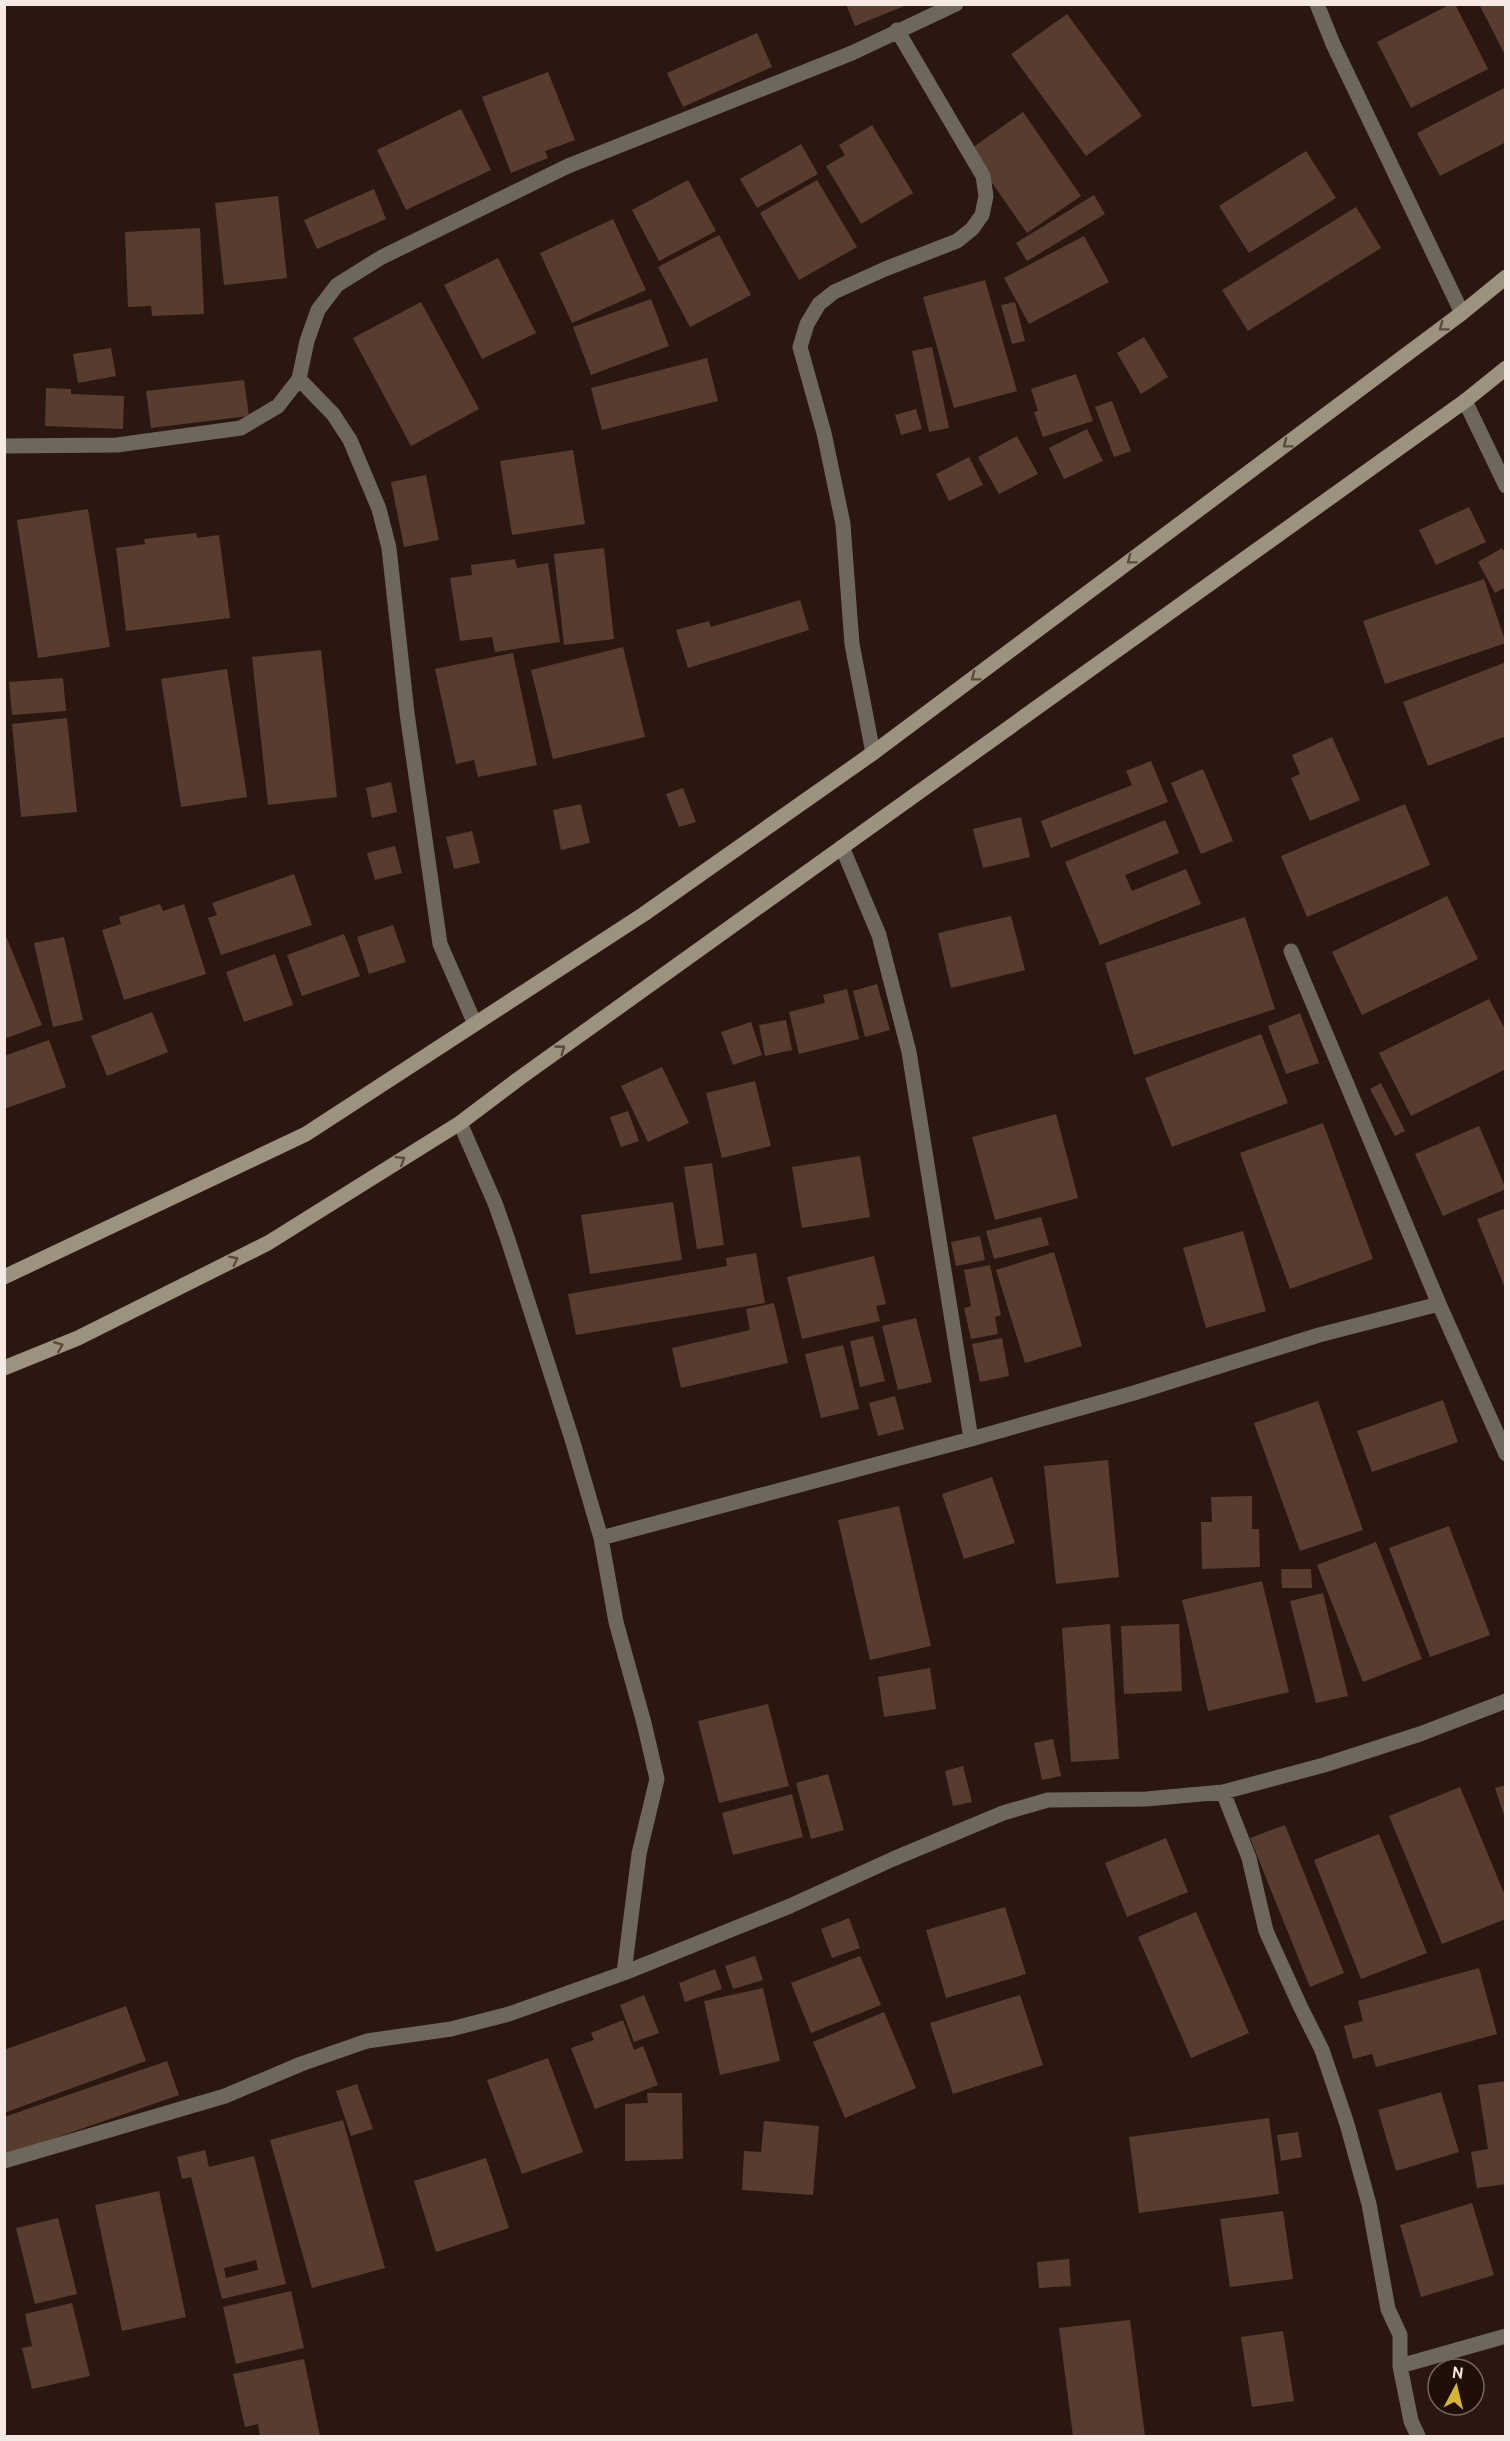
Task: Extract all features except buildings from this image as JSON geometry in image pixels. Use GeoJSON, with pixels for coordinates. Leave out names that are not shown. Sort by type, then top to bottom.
{"type":"FeatureCollection","features":[{"type":"Feature","properties":{"kind":"main road"},"geometry":{"type":"LineString","coordinates":[[4,1277],[306,1134],[644,914],[873,753],[1462,313],[1506,277]]}},
{"type":"Feature","properties":{"kind":"main road"},"geometry":{"type":"LineString","coordinates":[[4,1368],[78,1338],[268,1243],[460,1123],[1465,401],[1506,368]]}},
{"type":"Feature","properties":{"kind":"street"},"geometry":{"type":"LineString","coordinates":[[4,446],[117,445],[241,428],[279,406],[299,379],[307,341],[318,310],[337,285],[382,257],[568,166],[852,53],[956,4]]}},
{"type":"Feature","properties":{"kind":"street"},"geometry":{"type":"LineString","coordinates":[[1317,4],[1333,44],[1462,313]]}},
{"type":"Feature","properties":{"kind":"street"},"geometry":{"type":"LineString","coordinates":[[873,753],[852,644],[843,524],[824,433],[806,377],[800,347],[807,324],[819,304],[834,292],[957,241],[972,229],[982,215],[986,196],[983,176],[897,30]]}},
{"type":"Feature","properties":{"kind":"street"},"geometry":{"type":"LineString","coordinates":[[299,379],[333,414],[350,440],[379,509],[388,548],[407,713],[440,944],[475,1024]]}},
{"type":"Feature","properties":{"kind":"street"},"geometry":{"type":"LineString","coordinates":[[1465,401],[1506,486]]}},
{"type":"Feature","properties":{"kind":"street"},"geometry":{"type":"LineString","coordinates":[[842,847],[879,935],[909,1052],[971,1439]]}},
{"type":"Feature","properties":{"kind":"street"},"geometry":{"type":"LineString","coordinates":[[1291,951],[1439,1304],[1506,1454]]}},
{"type":"Feature","properties":{"kind":"street"},"geometry":{"type":"LineString","coordinates":[[460,1123],[495,1203],[572,1439],[601,1538],[616,1622],[657,1779],[639,1854],[624,1973]]}},
{"type":"Feature","properties":{"kind":"street"},"geometry":{"type":"LineString","coordinates":[[601,1538],[971,1439],[1134,1393],[1318,1335],[1439,1304]]}},
{"type":"Feature","properties":{"kind":"street"},"geometry":{"type":"LineString","coordinates":[[4,2161],[225,2096],[301,2064],[367,2041],[451,2029],[509,2014],[624,1973],[790,1906],[893,1859],[1014,1810],[1048,1800],[1146,1799],[1223,1792],[1324,1765],[1420,1734],[1506,1701]]}},
{"type":"Feature","properties":{"kind":"street"},"geometry":{"type":"LineString","coordinates":[[1223,1792],[1249,1858],[1266,1931],[1322,2050],[1347,2124],[1369,2204],[1388,2309],[1400,2335],[1400,2366],[1412,2421],[1418,2436]]}},
{"type":"Feature","properties":{"kind":"street"},"geometry":{"type":"LineString","coordinates":[[1400,2366],[1506,2336]]}}]}
